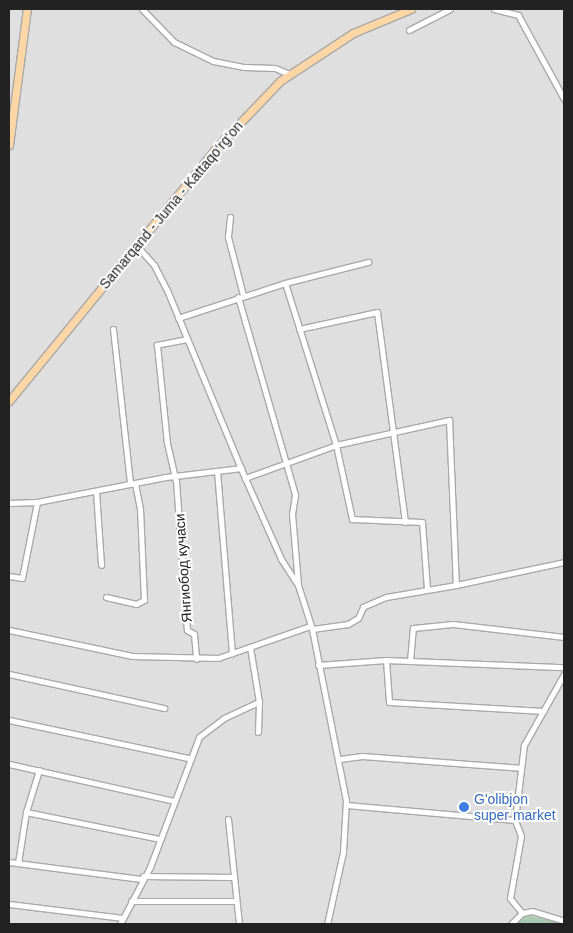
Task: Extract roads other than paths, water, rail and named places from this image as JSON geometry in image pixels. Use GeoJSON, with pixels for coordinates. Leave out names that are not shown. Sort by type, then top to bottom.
{"type":"FeatureCollection","features":[{"type":"Feature","properties":{"kind":"main road"},"geometry":{"type":"LineString","coordinates":[[9,145],[27,9]]}},
{"type":"Feature","properties":{"kind":"main road","name":"Samarqand - Juma - Kattaqo‘rg‘on"},"geometry":{"type":"LineString","coordinates":[[9,401],[217,147],[289,74],[353,33],[411,9]]}},
{"type":"Feature","properties":{"kind":"street"},"geometry":{"type":"LineString","coordinates":[[142,9],[174,42],[213,62],[244,67],[276,68],[289,74]]}},
{"type":"Feature","properties":{"kind":"street"},"geometry":{"type":"LineString","coordinates":[[409,30],[450,9]]}},
{"type":"Feature","properties":{"kind":"street"},"geometry":{"type":"LineString","coordinates":[[494,9],[518,15],[564,99]]}},
{"type":"Feature","properties":{"kind":"street"},"geometry":{"type":"LineString","coordinates":[[230,216],[228,237],[240,296],[287,460],[295,495],[292,514],[298,585],[311,627],[340,759],[346,805],[343,852],[327,924]]}},
{"type":"Feature","properties":{"kind":"street"},"geometry":{"type":"LineString","coordinates":[[136,245],[154,265],[187,339],[244,478],[281,559],[298,585]]}},
{"type":"Feature","properties":{"kind":"street"},"geometry":{"type":"LineString","coordinates":[[178,318],[285,282],[368,262]]}},
{"type":"Feature","properties":{"kind":"street"},"geometry":{"type":"LineString","coordinates":[[285,282],[336,445],[352,519],[422,522],[427,589]]}},
{"type":"Feature","properties":{"kind":"street"},"geometry":{"type":"LineString","coordinates":[[299,328],[377,312],[405,522]]}},
{"type":"Feature","properties":{"kind":"street"},"geometry":{"type":"LineString","coordinates":[[106,597],[136,604],[144,600],[140,509],[132,484],[112,329]]}},
{"type":"Feature","properties":{"kind":"street","name":"Янгиобод кучаси"},"geometry":{"type":"LineString","coordinates":[[187,339],[157,345],[167,443],[174,476],[183,549],[187,630],[194,634],[196,658]]}},
{"type":"Feature","properties":{"kind":"street"},"geometry":{"type":"LineString","coordinates":[[244,478],[287,460],[336,445],[449,420],[456,585]]}},
{"type":"Feature","properties":{"kind":"street"},"geometry":{"type":"LineString","coordinates":[[9,503],[37,502],[174,476],[241,468]]}},
{"type":"Feature","properties":{"kind":"street"},"geometry":{"type":"LineString","coordinates":[[217,471],[232,653]]}},
{"type":"Feature","properties":{"kind":"street"},"geometry":{"type":"LineString","coordinates":[[96,491],[101,565]]}},
{"type":"Feature","properties":{"kind":"street"},"geometry":{"type":"LineString","coordinates":[[9,576],[22,578],[37,502]]}},
{"type":"Feature","properties":{"kind":"street"},"geometry":{"type":"LineString","coordinates":[[9,630],[132,656],[218,658],[311,627],[348,624],[358,618],[363,607],[386,597],[456,585],[564,562]]}},
{"type":"Feature","properties":{"kind":"street"},"geometry":{"type":"LineString","coordinates":[[410,661],[413,628],[453,624],[564,637]]}},
{"type":"Feature","properties":{"kind":"street"},"geometry":{"type":"LineString","coordinates":[[250,647],[259,702],[258,732]]}},
{"type":"Feature","properties":{"kind":"street"},"geometry":{"type":"LineString","coordinates":[[318,665],[386,660],[564,667]]}},
{"type":"Feature","properties":{"kind":"street"},"geometry":{"type":"LineString","coordinates":[[386,660],[389,702],[544,711]]}},
{"type":"Feature","properties":{"kind":"street"},"geometry":{"type":"LineString","coordinates":[[9,674],[164,708]]}},
{"type":"Feature","properties":{"kind":"street"},"geometry":{"type":"LineString","coordinates":[[522,913],[510,898],[521,836],[515,820],[524,745],[564,674]]}},
{"type":"Feature","properties":{"kind":"street"},"geometry":{"type":"LineString","coordinates":[[120,924],[160,839],[176,801],[188,758],[199,737],[224,718],[259,702]]}},
{"type":"Feature","properties":{"kind":"street"},"geometry":{"type":"LineString","coordinates":[[9,720],[188,758]]}},
{"type":"Feature","properties":{"kind":"street"},"geometry":{"type":"LineString","coordinates":[[340,759],[362,756],[520,768]]}},
{"type":"Feature","properties":{"kind":"street"},"geometry":{"type":"LineString","coordinates":[[9,764],[176,801]]}},
{"type":"Feature","properties":{"kind":"street"},"geometry":{"type":"LineString","coordinates":[[18,864],[26,812],[39,770]]}},
{"type":"Feature","properties":{"kind":"street"},"geometry":{"type":"LineString","coordinates":[[346,805],[515,820]]}},
{"type":"Feature","properties":{"kind":"street"},"geometry":{"type":"LineString","coordinates":[[26,812],[160,839]]}},
{"type":"Feature","properties":{"kind":"street"},"geometry":{"type":"LineString","coordinates":[[228,819],[235,901],[239,924]]}},
{"type":"Feature","properties":{"kind":"street"},"geometry":{"type":"LineString","coordinates":[[9,862],[142,878],[233,878]]}},
{"type":"Feature","properties":{"kind":"street"},"geometry":{"type":"LineString","coordinates":[[131,900],[235,901]]}},
{"type":"Feature","properties":{"kind":"street"},"geometry":{"type":"LineString","coordinates":[[9,904],[123,918]]}},
{"type":"Feature","properties":{"kind":"street"},"geometry":{"type":"LineString","coordinates":[[511,924],[522,913],[550,914],[564,921]]}},
{"type":"Feature","properties":{"kind":"place","name":"G'olibjon super market"},"geometry":{"type":"Point","coordinates":[464,807]}}]}
